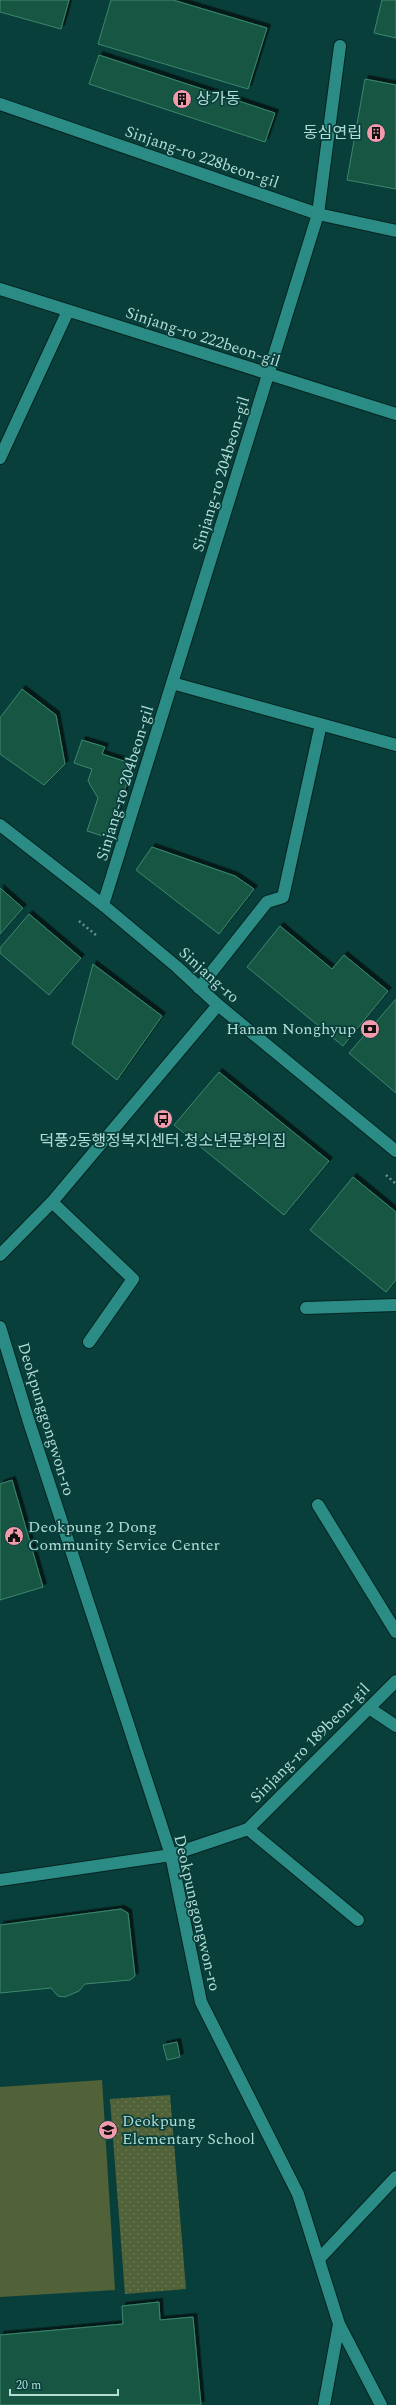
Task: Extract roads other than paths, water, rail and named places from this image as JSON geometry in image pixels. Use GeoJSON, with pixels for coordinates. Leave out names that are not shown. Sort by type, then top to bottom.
{"type":"FeatureCollection","features":[{"type":"Feature","properties":{"kind":"street","name":"Sinjang-ro 204beon-gil"},"geometry":{"type":"LineString","coordinates":[[103,905],[318,214],[340,46]]}},
{"type":"Feature","properties":{"kind":"street","name":"Sinjang-ro 228beon-gil"},"geometry":{"type":"LineString","coordinates":[[0,104],[318,214],[396,231]]}},
{"type":"Feature","properties":{"kind":"street","name":"Sinjang-ro 222beon-gil"},"geometry":{"type":"LineString","coordinates":[[0,289],[268,375],[396,414]]}},
{"type":"Feature","properties":{"kind":"street"},"geometry":{"type":"LineString","coordinates":[[0,458],[68,311]]}},
{"type":"Feature","properties":{"kind":"street"},"geometry":{"type":"LineString","coordinates":[[172,683],[396,745]]}},
{"type":"Feature","properties":{"kind":"street"},"geometry":{"type":"LineString","coordinates":[[199,988],[267,902],[283,897],[321,724]]}},
{"type":"Feature","properties":{"kind":"street","name":"Sinjang-ro"},"geometry":{"type":"LineString","coordinates":[[0,825],[103,905],[218,1005],[396,1151]]}},
{"type":"Feature","properties":{"kind":"street"},"geometry":{"type":"LineString","coordinates":[[0,1256],[52,1202],[218,1005]]}},
{"type":"Feature","properties":{"kind":"street"},"geometry":{"type":"LineString","coordinates":[[52,1202],[134,1279],[89,1342]]}},
{"type":"Feature","properties":{"kind":"street"},"geometry":{"type":"LineString","coordinates":[[306,1308],[396,1305]]}},
{"type":"Feature","properties":{"kind":"street","name":"Deokpunggongwon-ro"},"geometry":{"type":"LineString","coordinates":[[0,1327],[31,1429],[171,1855],[201,2002],[298,2194],[339,2324],[324,2405]]}},
{"type":"Feature","properties":{"kind":"street"},"geometry":{"type":"LineString","coordinates":[[318,1505],[396,1632]]}},
{"type":"Feature","properties":{"kind":"street","name":"Sinjang-ro 189beon-gil"},"geometry":{"type":"LineString","coordinates":[[0,1880],[171,1855],[248,1828],[396,1682]]}},
{"type":"Feature","properties":{"kind":"street"},"geometry":{"type":"LineString","coordinates":[[368,1708],[396,1726]]}},
{"type":"Feature","properties":{"kind":"street"},"geometry":{"type":"LineString","coordinates":[[248,1828],[358,1920]]}},
{"type":"Feature","properties":{"kind":"street"},"geometry":{"type":"LineString","coordinates":[[319,2259],[396,2178]]}},
{"type":"Feature","properties":{"kind":"street"},"geometry":{"type":"LineString","coordinates":[[339,2324],[381,2405]]}},
{"type":"Feature","properties":{"kind":"place","name":"상가동"},"geometry":{"type":"Point","coordinates":[182,99]}},
{"type":"Feature","properties":{"kind":"place","name":"동심연립"},"geometry":{"type":"Point","coordinates":[376,133]}},
{"type":"Feature","properties":{"kind":"place","name":"Hanam Nonghyup"},"geometry":{"type":"Point","coordinates":[370,1029]}},
{"type":"Feature","properties":{"kind":"place","name":"덕풍2동행정복지센터.청소년문화의집"},"geometry":{"type":"Point","coordinates":[163,1119]}},
{"type":"Feature","properties":{"kind":"place","name":"Deokpung 2 Dong Community Service Center"},"geometry":{"type":"Point","coordinates":[14,1536]}},
{"type":"Feature","properties":{"kind":"place","name":"Deokpung Elementary School"},"geometry":{"type":"Point","coordinates":[108,2130]}}]}
